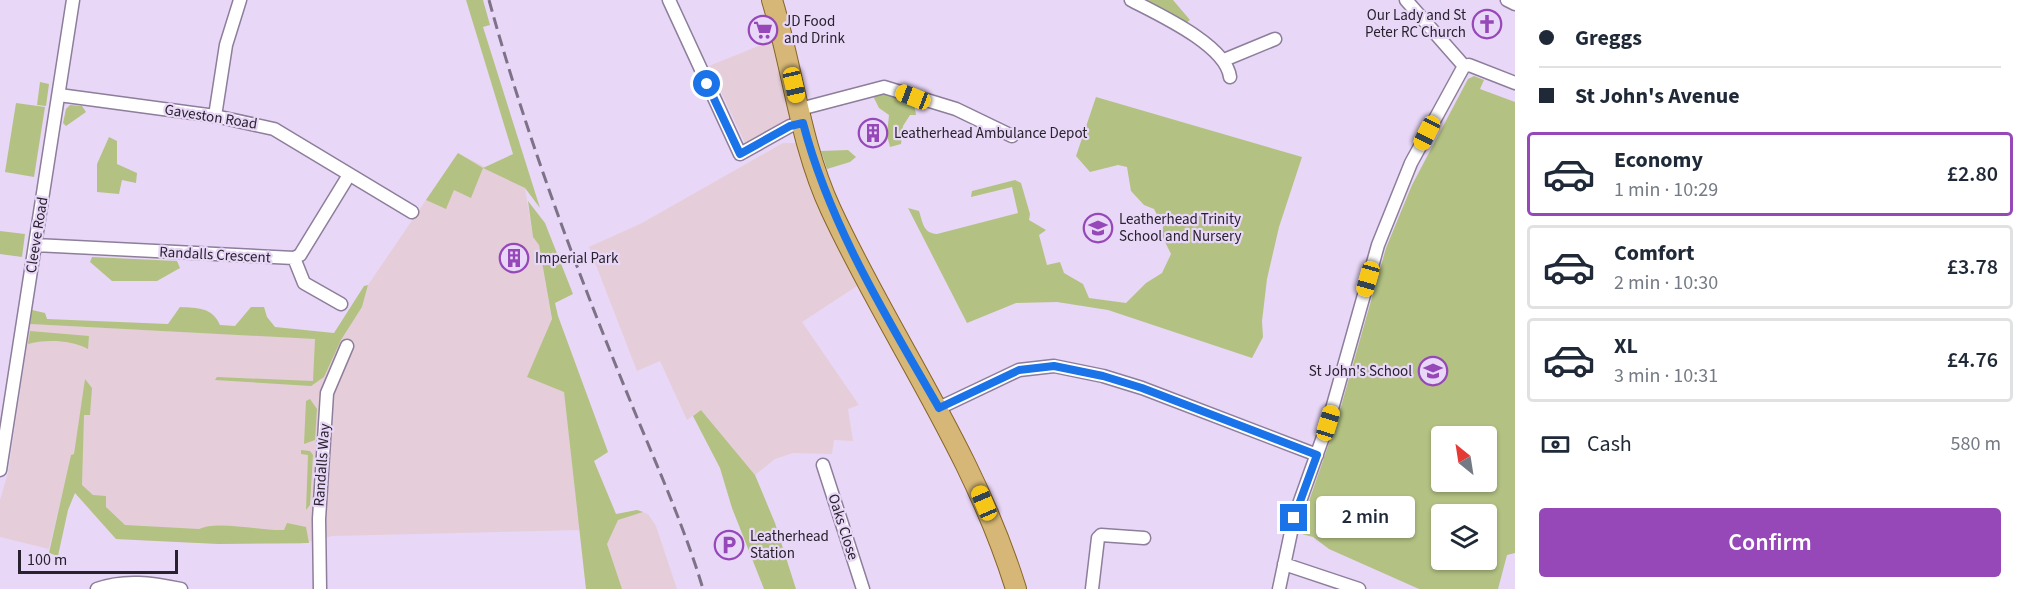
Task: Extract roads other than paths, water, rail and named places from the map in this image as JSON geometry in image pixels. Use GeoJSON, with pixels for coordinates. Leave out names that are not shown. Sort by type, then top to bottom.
{"type":"FeatureCollection","features":[{"type":"Feature","properties":{"kind":"main road"},"geometry":{"type":"LineString","coordinates":[[772,0],[813,162],[830,208],[871,289],[939,408],[986,508],[1016,589]]}},
{"type":"Feature","properties":{"kind":"street","name":"Cleeve Road"},"geometry":{"type":"LineString","coordinates":[[0,470],[73,0]]}},
{"type":"Feature","properties":{"kind":"street"},"geometry":{"type":"LineString","coordinates":[[215,116],[226,45],[240,0]]}},
{"type":"Feature","properties":{"kind":"street"},"geometry":{"type":"LineString","coordinates":[[669,0],[740,154],[790,126],[802,116],[884,87],[956,110],[1011,136]]}},
{"type":"Feature","properties":{"kind":"street"},"geometry":{"type":"LineString","coordinates":[[1131,0],[1178,25],[1224,60],[1230,77]]}},
{"type":"Feature","properties":{"kind":"street"},"geometry":{"type":"LineString","coordinates":[[1406,0],[1464,66]]}},
{"type":"Feature","properties":{"kind":"street"},"geometry":{"type":"LineString","coordinates":[[1507,0],[1515,4]]}},
{"type":"Feature","properties":{"kind":"street"},"geometry":{"type":"LineString","coordinates":[[1224,60],[1275,39]]}},
{"type":"Feature","properties":{"kind":"street"},"geometry":{"type":"LineString","coordinates":[[1464,66],[1469,65],[1515,83]]}},
{"type":"Feature","properties":{"kind":"street"},"geometry":{"type":"LineString","coordinates":[[1279,589],[1294,518],[1344,372],[1378,245],[1397,193],[1464,66]]}},
{"type":"Feature","properties":{"kind":"street","name":"Gaveston Road"},"geometry":{"type":"LineString","coordinates":[[59,95],[215,116],[274,129],[412,212]]}},
{"type":"Feature","properties":{"kind":"street"},"geometry":{"type":"LineString","coordinates":[[341,304],[304,283],[294,258],[300,255],[349,175]]}},
{"type":"Feature","properties":{"kind":"street","name":"Randalls Crescent"},"geometry":{"type":"LineString","coordinates":[[35,245],[294,258]]}},
{"type":"Feature","properties":{"kind":"street","name":"Randalls Way"},"geometry":{"type":"LineString","coordinates":[[320,589],[319,519],[327,393],[331,378],[346,346]]}},
{"type":"Feature","properties":{"kind":"street"},"geometry":{"type":"LineString","coordinates":[[939,408],[1019,370],[1054,366],[1103,376],[1142,388],[1317,455]]}},
{"type":"Feature","properties":{"kind":"street","name":"Oaks Close"},"geometry":{"type":"LineString","coordinates":[[823,465],[863,589]]}},
{"type":"Feature","properties":{"kind":"street"},"geometry":{"type":"LineString","coordinates":[[1092,589],[1098,538],[1101,535],[1144,538]]}},
{"type":"Feature","properties":{"kind":"street"},"geometry":{"type":"LineString","coordinates":[[1284,564],[1359,589]]}},
{"type":"Feature","properties":{"kind":"street"},"geometry":{"type":"LineString","coordinates":[[97,589],[113,583],[145,582],[181,589]]}},
{"type":"Feature","properties":{"kind":"railway"},"geometry":{"type":"LineString","coordinates":[[489,0],[504,53],[556,210],[680,523],[703,589]]}},
{"type":"Feature","properties":{"kind":"place","name":"Our Lady and St Peter RC Church"},"geometry":{"type":"Point","coordinates":[1487,24]}},
{"type":"Feature","properties":{"kind":"place","name":"JD Food and Drink"},"geometry":{"type":"Point","coordinates":[763,30]}},
{"type":"Feature","properties":{"kind":"place","name":"Leatherhead Ambulance Depot"},"geometry":{"type":"Point","coordinates":[873,133]}},
{"type":"Feature","properties":{"kind":"place","name":"Leatherhead Trinity School and Nursery"},"geometry":{"type":"Point","coordinates":[1098,228]}},
{"type":"Feature","properties":{"kind":"place","name":"Imperial Park"},"geometry":{"type":"Point","coordinates":[514,258]}},
{"type":"Feature","properties":{"kind":"place","name":"St John's School"},"geometry":{"type":"Point","coordinates":[1433,371]}},
{"type":"Feature","properties":{"kind":"place","name":"Leatherhead Station"},"geometry":{"type":"Point","coordinates":[729,545]}}]}
